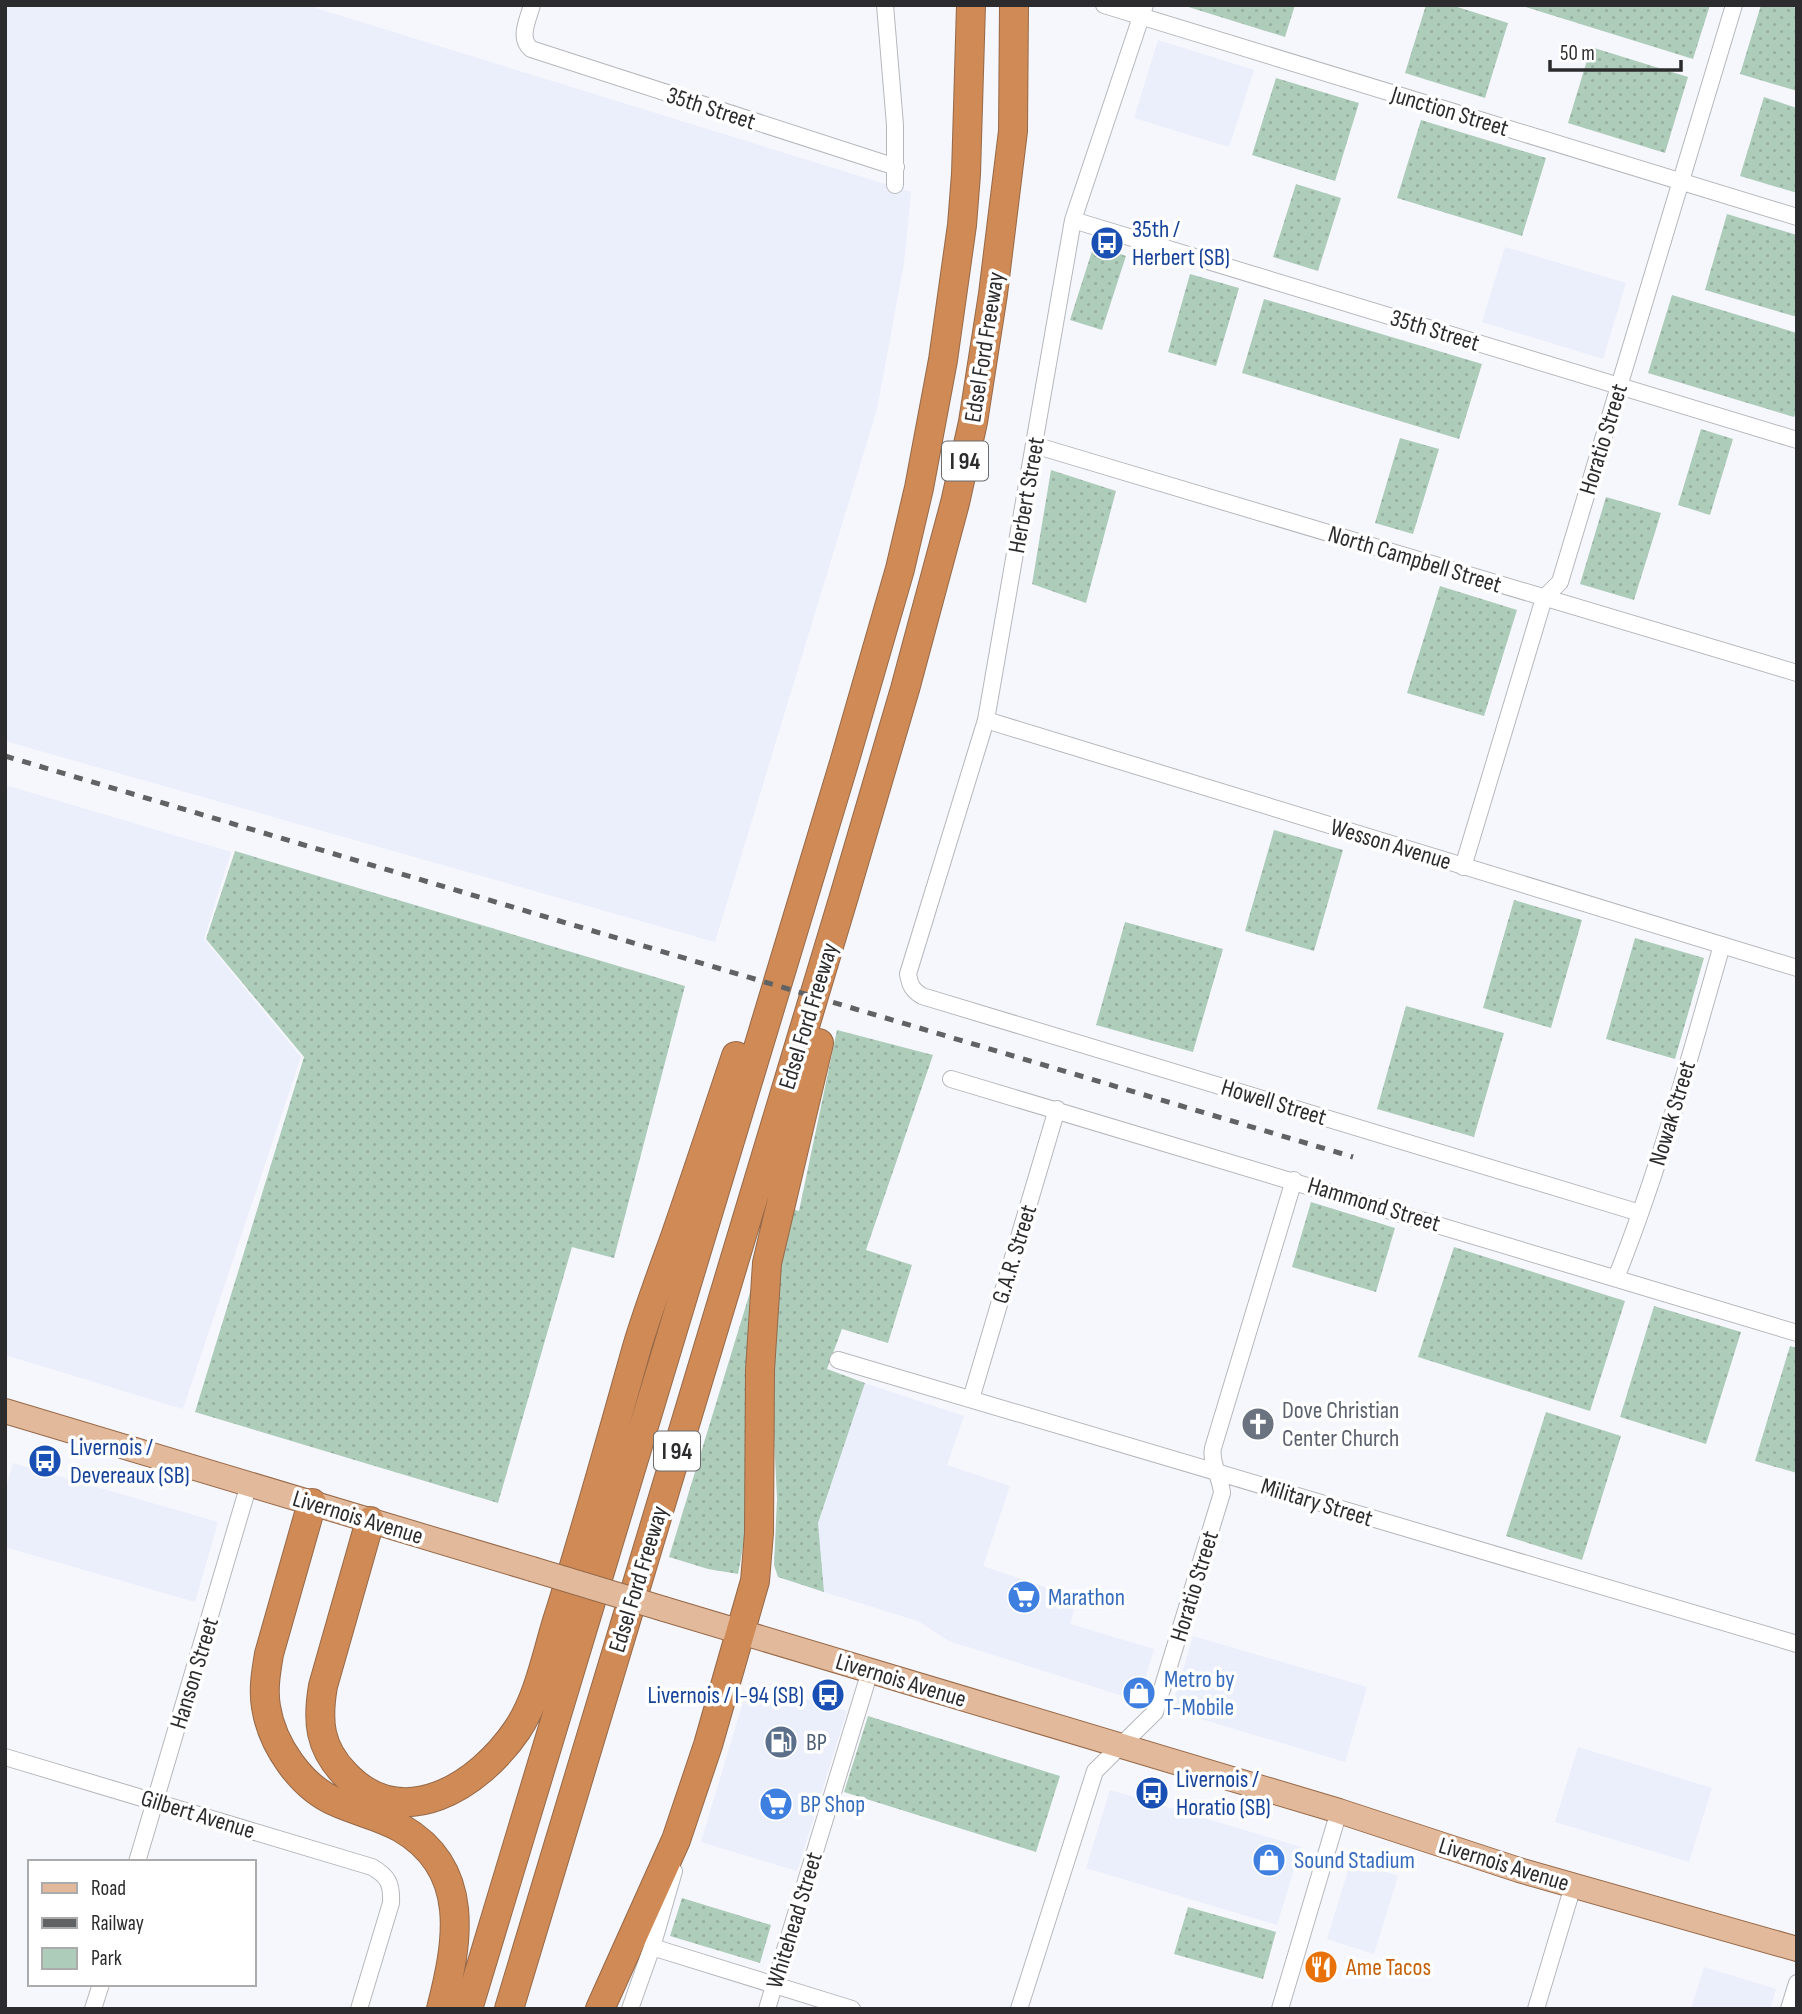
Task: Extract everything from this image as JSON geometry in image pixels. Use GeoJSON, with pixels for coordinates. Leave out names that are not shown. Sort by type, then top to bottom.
{"type":"FeatureCollection","features":[{"type":"Feature","properties":{"kind":"highway","name":"Edsel Ford Freeway"},"geometry":{"type":"LineString","coordinates":[[468,2009],[889,607],[932,423],[962,225],[971,5]]}},
{"type":"Feature","properties":{"kind":"highway","name":"Edsel Ford Freeway"},"geometry":{"type":"LineString","coordinates":[[509,2009],[845,893],[905,690],[955,503],[973,422],[993,294],[1013,131],[1014,5]]}},
{"type":"Feature","properties":{"kind":"highway"},"geometry":{"type":"LineString","coordinates":[[600,2009],[676,1840],[732,1629],[755,1581],[759,1534],[760,1370],[766,1263],[841,953],[845,893]]}},
{"type":"Feature","properties":{"kind":"highway"},"geometry":{"type":"LineString","coordinates":[[370,1521],[323,1686],[319,1709],[322,1736],[341,1770],[363,1790],[387,1800],[430,1800],[452,1791],[478,1774],[499,1754],[526,1713],[589,1522],[638,1344],[738,1047],[789,942]]}},
{"type":"Feature","properties":{"kind":"highway"},"geometry":{"type":"LineString","coordinates":[[312,1503],[269,1654],[265,1676],[267,1709],[275,1737],[287,1759],[316,1790],[335,1802],[404,1829],[430,1853],[441,1869],[454,1902],[456,1939],[441,2009]]}},
{"type":"Feature","properties":{"kind":"main road","name":"Livernois Avenue"},"geometry":{"type":"LineString","coordinates":[[5,1412],[1339,1811],[1573,1886],[1797,1949]]}},
{"type":"Feature","properties":{"kind":"street","name":"35th Street"},"geometry":{"type":"LineString","coordinates":[[532,5],[524,33],[527,46],[550,56],[896,167]]}},
{"type":"Feature","properties":{"kind":"street"},"geometry":{"type":"LineString","coordinates":[[885,5],[895,185]]}},
{"type":"Feature","properties":{"kind":"street","name":"Junction Street"},"geometry":{"type":"LineString","coordinates":[[1104,5],[1143,11],[1797,217]]}},
{"type":"Feature","properties":{"kind":"street","name":"Horatio Street"},"geometry":{"type":"LineString","coordinates":[[1463,867],[1545,598],[1560,582],[1734,5]]}},
{"type":"Feature","properties":{"kind":"street","name":"Herbert Street"},"geometry":{"type":"LineString","coordinates":[[911,986],[908,974],[986,720],[1073,220],[1143,11]]}},
{"type":"Feature","properties":{"kind":"street","name":"35th Street"},"geometry":{"type":"LineString","coordinates":[[1073,220],[1797,440]]}},
{"type":"Feature","properties":{"kind":"street","name":"North Campbell Street"},"geometry":{"type":"LineString","coordinates":[[1034,444],[1797,673]]}},
{"type":"Feature","properties":{"kind":"street","name":"Wesson Avenue"},"geometry":{"type":"LineString","coordinates":[[986,720],[1797,968]]}},
{"type":"Feature","properties":{"kind":"street","name":"Nowak Street"},"geometry":{"type":"LineString","coordinates":[[1616,1278],[1683,1080],[1723,946]]}},
{"type":"Feature","properties":{"kind":"street","name":"Howell Street"},"geometry":{"type":"LineString","coordinates":[[911,986],[922,996],[1640,1213]]}},
{"type":"Feature","properties":{"kind":"street","name":"Hammond Street"},"geometry":{"type":"LineString","coordinates":[[951,1079],[1797,1333]]}},
{"type":"Feature","properties":{"kind":"street","name":"G.A.R. Street"},"geometry":{"type":"LineString","coordinates":[[971,1399],[1057,1109]]}},
{"type":"Feature","properties":{"kind":"street","name":"Horatio Street"},"geometry":{"type":"LineString","coordinates":[[1019,2009],[1095,1771],[1155,1712],[1222,1493],[1212,1455],[1213,1448],[1294,1180]]}},
{"type":"Feature","properties":{"kind":"street","name":"Military Street"},"geometry":{"type":"LineString","coordinates":[[838,1360],[1797,1644]]}},
{"type":"Feature","properties":{"kind":"street","name":"Hanson Street"},"geometry":{"type":"LineString","coordinates":[[139,1860],[249,1484]]}},
{"type":"Feature","properties":{"kind":"street","name":"Whitehead Street"},"geometry":{"type":"LineString","coordinates":[[766,2009],[870,1671]]}},
{"type":"Feature","properties":{"kind":"street","name":"Gilbert Avenue"},"geometry":{"type":"LineString","coordinates":[[5,1757],[372,1867],[391,1885],[391,1903],[359,2009]]}},
{"type":"Feature","properties":{"kind":"street"},"geometry":{"type":"LineString","coordinates":[[1280,2009],[1339,1811]]}},
{"type":"Feature","properties":{"kind":"street"},"geometry":{"type":"LineString","coordinates":[[630,2009],[674,1874],[676,1840]]}},
{"type":"Feature","properties":{"kind":"street"},"geometry":{"type":"LineString","coordinates":[[1536,2009],[1573,1886]]}},
{"type":"Feature","properties":{"kind":"street"},"geometry":{"type":"LineString","coordinates":[[652,1947],[852,2009]]}},
{"type":"Feature","properties":{"kind":"street"},"geometry":{"type":"LineString","coordinates":[[1789,2009],[1797,1983]]}},
{"type":"Feature","properties":{"kind":"street"},"geometry":{"type":"LineString","coordinates":[[93,2009],[100,1986]]}},
{"type":"Feature","properties":{"kind":"shaded area"},"geometry":{"type":"Polygon","coordinates":[[[5,5],[306,5],[911,192],[904,263],[877,409],[715,942],[5,741],[5,5]]]}},
{"type":"Feature","properties":{"kind":"shaded area"},"geometry":{"type":"Polygon","coordinates":[[[1158,40],[1254,70],[1229,147],[1134,118],[1158,40]]]}},
{"type":"Feature","properties":{"kind":"shaded area"},"geometry":{"type":"Polygon","coordinates":[[[1505,247],[1626,283],[1603,359],[1482,322],[1505,247]]]}},
{"type":"Feature","properties":{"kind":"shaded area"},"geometry":{"type":"Polygon","coordinates":[[[5,785],[231,852],[204,939],[301,1057],[183,1409],[5,1355],[5,785]]]}},
{"type":"Feature","properties":{"kind":"shaded area"},"geometry":{"type":"Polygon","coordinates":[[[865,1383],[964,1416],[947,1465],[1010,1486],[983,1566],[1077,1598],[1070,1624],[1154,1649],[1139,1701],[949,1641],[918,1621],[824,1592],[818,1523],[865,1383]]]}},
{"type":"Feature","properties":{"kind":"shaded area"},"geometry":{"type":"Polygon","coordinates":[[[13,1463],[218,1522],[195,1602],[5,1547],[5,1491],[13,1463]]]}},
{"type":"Feature","properties":{"kind":"shaded area"},"geometry":{"type":"Polygon","coordinates":[[[1193,1636],[1367,1687],[1345,1762],[1171,1710],[1193,1636]]]}},
{"type":"Feature","properties":{"kind":"shaded area"},"geometry":{"type":"Polygon","coordinates":[[[749,1682],[847,1711],[797,1871],[701,1842],[749,1682]]]}},
{"type":"Feature","properties":{"kind":"shaded area"},"geometry":{"type":"Polygon","coordinates":[[[1578,1747],[1712,1788],[1689,1862],[1555,1822],[1578,1747]]]}},
{"type":"Feature","properties":{"kind":"shaded area"},"geometry":{"type":"Polygon","coordinates":[[[1110,1790],[1301,1847],[1277,1925],[1086,1868],[1110,1790]]]}},
{"type":"Feature","properties":{"kind":"shaded area"},"geometry":{"type":"Polygon","coordinates":[[[1351,1861],[1398,1876],[1374,1954],[1327,1939],[1351,1861]]]}},
{"type":"Feature","properties":{"kind":"shaded area"},"geometry":{"type":"Polygon","coordinates":[[[1704,1967],[1776,1989],[1770,2009],[1691,2009],[1704,1967]]]}},
{"type":"Feature","properties":{"kind":"green space"},"geometry":{"type":"Polygon","coordinates":[[[1182,5],[1295,5],[1285,37],[1182,5]]]}},
{"type":"Feature","properties":{"kind":"green space"},"geometry":{"type":"Polygon","coordinates":[[[1426,5],[1451,5],[1508,23],[1485,98],[1405,73],[1426,5]]]}},
{"type":"Feature","properties":{"kind":"green space"},"geometry":{"type":"Polygon","coordinates":[[[1519,5],[1710,5],[1693,59],[1519,5]]]}},
{"type":"Feature","properties":{"kind":"green space"},"geometry":{"type":"Polygon","coordinates":[[[1761,5],[1787,5],[1797,8],[1797,91],[1740,74],[1761,5]]]}},
{"type":"Feature","properties":{"kind":"green space"},"geometry":{"type":"Polygon","coordinates":[[[1591,47],[1688,77],[1665,153],[1568,123],[1591,47]]]}},
{"type":"Feature","properties":{"kind":"green space"},"geometry":{"type":"Polygon","coordinates":[[[1276,78],[1359,103],[1335,181],[1252,155],[1276,78]]]}},
{"type":"Feature","properties":{"kind":"green space"},"geometry":{"type":"Polygon","coordinates":[[[1764,97],[1797,108],[1797,193],[1740,176],[1764,97]]]}},
{"type":"Feature","properties":{"kind":"green space"},"geometry":{"type":"Polygon","coordinates":[[[1421,120],[1546,158],[1522,236],[1397,198],[1421,120]]]}},
{"type":"Feature","properties":{"kind":"green space"},"geometry":{"type":"Polygon","coordinates":[[[1296,184],[1341,198],[1318,271],[1273,257],[1296,184]]]}},
{"type":"Feature","properties":{"kind":"green space"},"geometry":{"type":"Polygon","coordinates":[[[1727,214],[1797,235],[1797,317],[1705,290],[1727,214]]]}},
{"type":"Feature","properties":{"kind":"green space"},"geometry":{"type":"Polygon","coordinates":[[[1094,245],[1126,256],[1102,330],[1070,320],[1094,245]]]}},
{"type":"Feature","properties":{"kind":"green space"},"geometry":{"type":"Polygon","coordinates":[[[1190,274],[1239,288],[1216,366],[1168,352],[1190,274]]]}},
{"type":"Feature","properties":{"kind":"green space"},"geometry":{"type":"Polygon","coordinates":[[[1672,295],[1797,333],[1797,409],[1794,417],[1648,373],[1672,295]]]}},
{"type":"Feature","properties":{"kind":"green space"},"geometry":{"type":"Polygon","coordinates":[[[1264,299],[1482,364],[1459,439],[1242,373],[1264,299]]]}},
{"type":"Feature","properties":{"kind":"green space"},"geometry":{"type":"Polygon","coordinates":[[[1701,429],[1733,439],[1710,515],[1678,505],[1701,429]]]}},
{"type":"Feature","properties":{"kind":"green space"},"geometry":{"type":"Polygon","coordinates":[[[1400,438],[1439,449],[1413,534],[1375,523],[1400,438]]]}},
{"type":"Feature","properties":{"kind":"green space"},"geometry":{"type":"Polygon","coordinates":[[[1051,470],[1116,491],[1086,603],[1032,584],[1051,470]]]}},
{"type":"Feature","properties":{"kind":"green space"},"geometry":{"type":"Polygon","coordinates":[[[1606,497],[1661,513],[1634,600],[1580,584],[1606,497]]]}},
{"type":"Feature","properties":{"kind":"green space"},"geometry":{"type":"Polygon","coordinates":[[[1440,586],[1517,610],[1484,716],[1407,693],[1440,586]]]}},
{"type":"Feature","properties":{"kind":"green space"},"geometry":{"type":"Polygon","coordinates":[[[1274,830],[1343,850],[1314,951],[1245,931],[1274,830]]]}},
{"type":"Feature","properties":{"kind":"green space"},"geometry":{"type":"Polygon","coordinates":[[[235,851],[685,986],[614,1258],[572,1247],[498,1503],[195,1412],[304,1057],[206,939],[235,851]]]}},
{"type":"Feature","properties":{"kind":"green space"},"geometry":{"type":"Polygon","coordinates":[[[1514,900],[1582,920],[1551,1028],[1483,1008],[1514,900]]]}},
{"type":"Feature","properties":{"kind":"green space"},"geometry":{"type":"Polygon","coordinates":[[[1125,922],[1223,949],[1193,1052],[1096,1025],[1125,922]]]}},
{"type":"Feature","properties":{"kind":"green space"},"geometry":{"type":"Polygon","coordinates":[[[1635,938],[1704,958],[1675,1059],[1606,1039],[1635,938]]]}},
{"type":"Feature","properties":{"kind":"green space"},"geometry":{"type":"Polygon","coordinates":[[[1406,1006],[1504,1033],[1474,1137],[1377,1109],[1406,1006]]]}},
{"type":"Feature","properties":{"kind":"green space"},"geometry":{"type":"Polygon","coordinates":[[[837,1030],[933,1055],[866,1250],[912,1265],[888,1343],[842,1329],[827,1369],[865,1383],[818,1523],[824,1592],[778,1577],[774,1565],[777,1499],[772,1394],[777,1277],[792,1209],[799,1211],[837,1030]]]}},
{"type":"Feature","properties":{"kind":"green space"},"geometry":{"type":"Polygon","coordinates":[[[1311,1202],[1395,1228],[1376,1292],[1292,1267],[1311,1202]]]}},
{"type":"Feature","properties":{"kind":"green space"},"geometry":{"type":"Polygon","coordinates":[[[1454,1247],[1625,1301],[1590,1411],[1418,1357],[1454,1247]]]}},
{"type":"Feature","properties":{"kind":"green space"},"geometry":{"type":"Polygon","coordinates":[[[751,1289],[754,1289],[751,1468],[738,1574],[708,1569],[669,1557],[751,1289]]]}},
{"type":"Feature","properties":{"kind":"green space"},"geometry":{"type":"Polygon","coordinates":[[[1654,1306],[1741,1332],[1706,1444],[1620,1417],[1654,1306]]]}},
{"type":"Feature","properties":{"kind":"green space"},"geometry":{"type":"Polygon","coordinates":[[[1790,1346],[1797,1348],[1797,1473],[1755,1461],[1790,1346]]]}},
{"type":"Feature","properties":{"kind":"green space"},"geometry":{"type":"Polygon","coordinates":[[[1546,1412],[1621,1436],[1582,1560],[1506,1536],[1546,1412]]]}},
{"type":"Feature","properties":{"kind":"green space"},"geometry":{"type":"Polygon","coordinates":[[[868,1716],[1060,1776],[1036,1852],[844,1792],[868,1716]]]}},
{"type":"Feature","properties":{"kind":"green space"},"geometry":{"type":"Polygon","coordinates":[[[682,1898],[771,1925],[760,1963],[670,1936],[682,1898]]]}},
{"type":"Feature","properties":{"kind":"green space"},"geometry":{"type":"Polygon","coordinates":[[[1188,1907],[1276,1932],[1263,1979],[1174,1954],[1188,1907]]]}},
{"type":"Feature","properties":{"kind":"railway"},"geometry":{"type":"LineString","coordinates":[[5,756],[1353,1157]]}},
{"type":"Feature","properties":{"kind":"place","name":"35th / Herbert (SB)"},"geometry":{"type":"Point","coordinates":[1107,243]}},
{"type":"Feature","properties":{"kind":"place","name":"Dove Christian Center Church"},"geometry":{"type":"Point","coordinates":[1258,1424]}},
{"type":"Feature","properties":{"kind":"place","name":"Livernois / Devereaux (SB)"},"geometry":{"type":"Point","coordinates":[45,1461]}},
{"type":"Feature","properties":{"kind":"place","name":"Marathon"},"geometry":{"type":"Point","coordinates":[1024,1597]}},
{"type":"Feature","properties":{"kind":"place","name":"Metro by T-Mobile"},"geometry":{"type":"Point","coordinates":[1139,1693]}},
{"type":"Feature","properties":{"kind":"place","name":"Livernois / I-94 (SB)"},"geometry":{"type":"Point","coordinates":[828,1695]}},
{"type":"Feature","properties":{"kind":"place","name":"BP"},"geometry":{"type":"Point","coordinates":[781,1742]}},
{"type":"Feature","properties":{"kind":"place","name":"Livernois / Horatio (SB)"},"geometry":{"type":"Point","coordinates":[1152,1793]}},
{"type":"Feature","properties":{"kind":"place","name":"BP Shop"},"geometry":{"type":"Point","coordinates":[776,1804]}},
{"type":"Feature","properties":{"kind":"place","name":"Sound Stadium"},"geometry":{"type":"Point","coordinates":[1269,1860]}},
{"type":"Feature","properties":{"kind":"place","name":"Ame Tacos"},"geometry":{"type":"Point","coordinates":[1321,1967]}}]}
